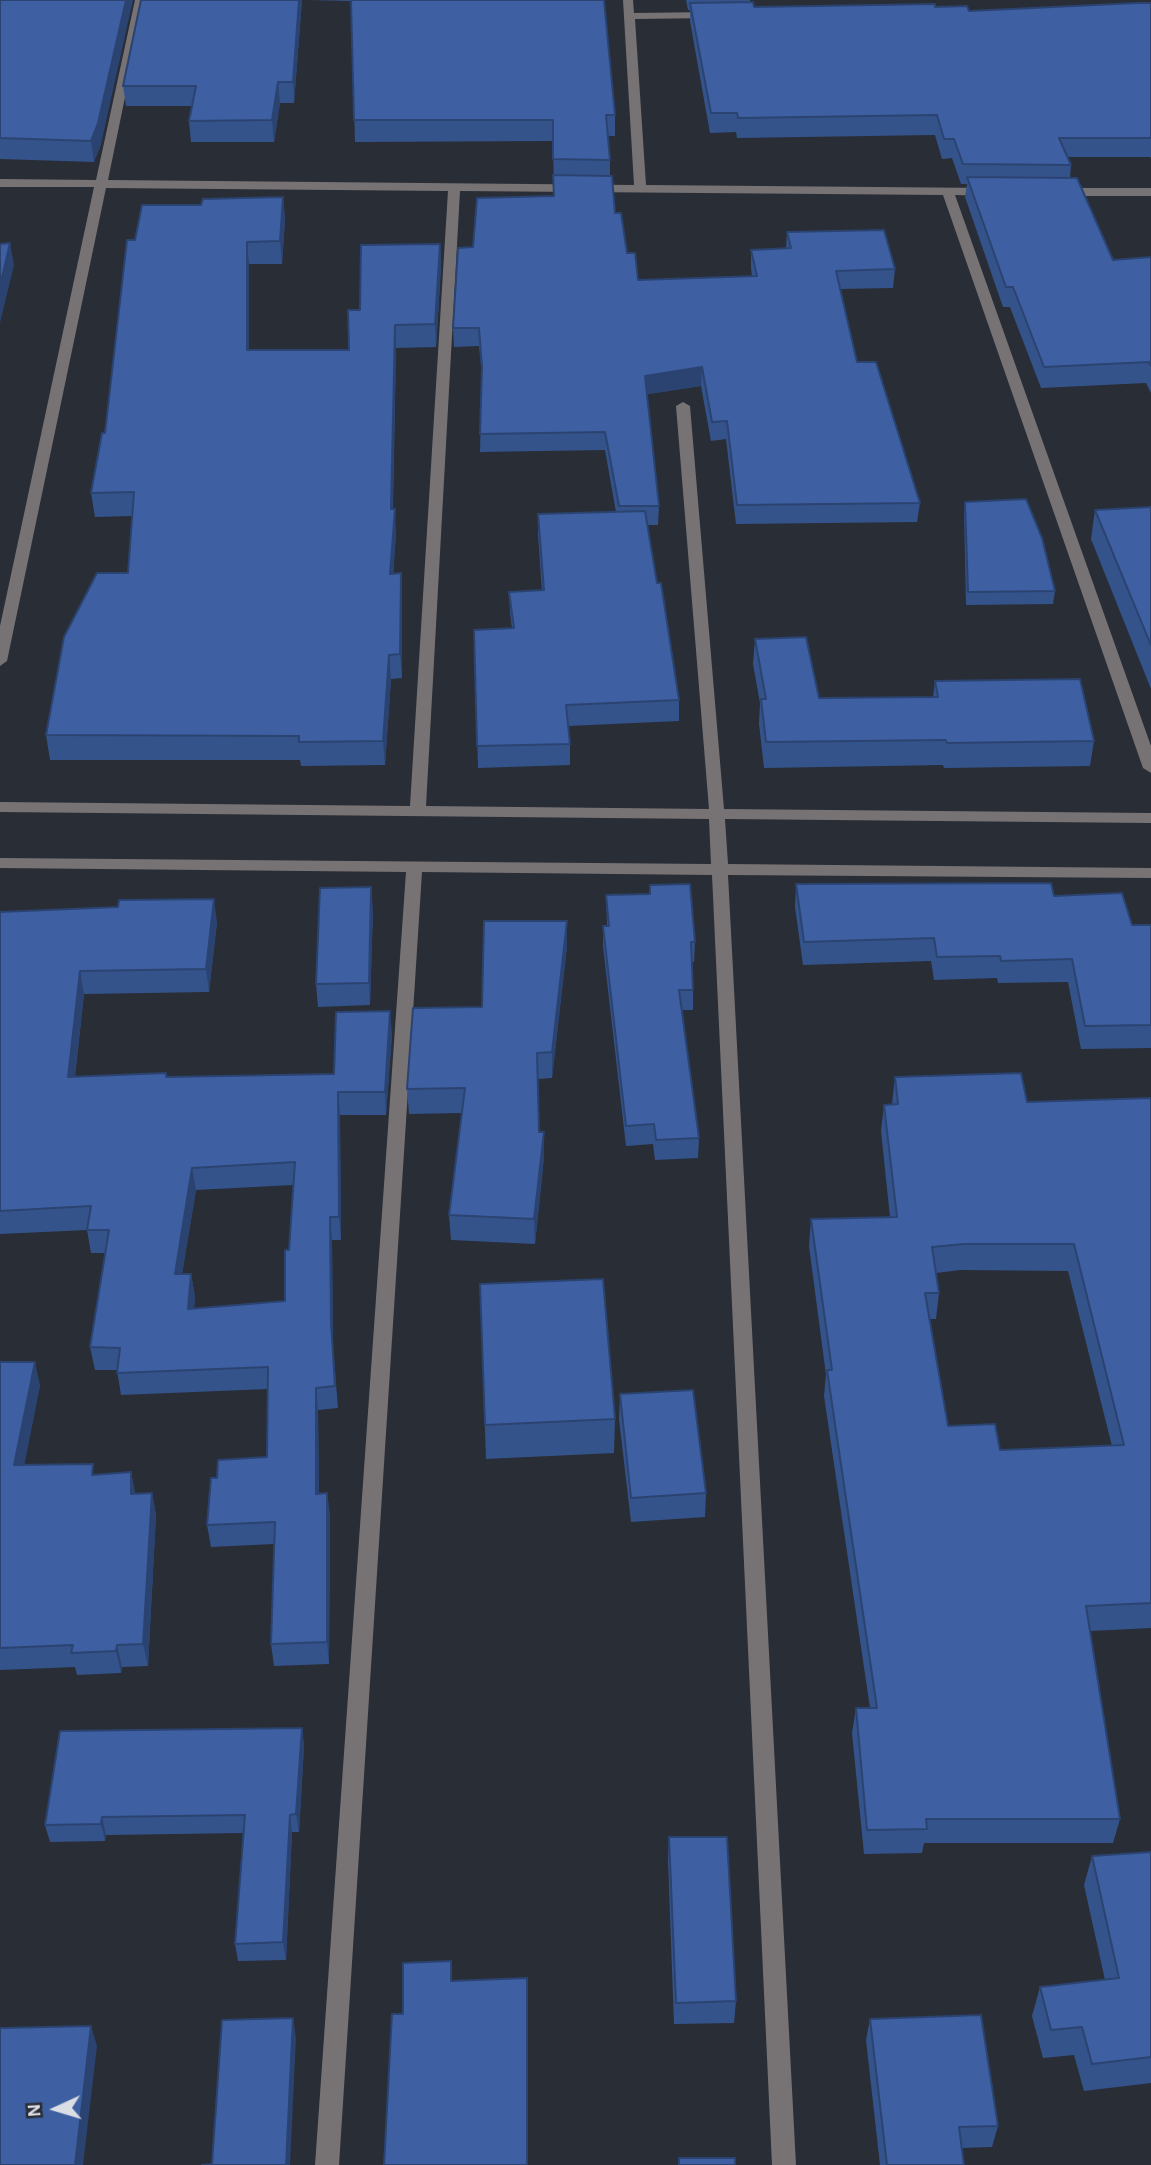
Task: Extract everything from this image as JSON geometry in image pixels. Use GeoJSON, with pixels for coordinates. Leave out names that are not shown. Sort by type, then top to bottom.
{"type":"FeatureCollection","features":[{"type":"Feature","properties":{"kind":"street"},"geometry":{"type":"LineString","coordinates":[[0,661],[140,0]]}},
{"type":"Feature","properties":{"kind":"street"},"geometry":{"type":"LineString","coordinates":[[628,0],[640,188]]}},
{"type":"Feature","properties":{"kind":"street"},"geometry":{"type":"LineString","coordinates":[[629,16],[725,15]]}},
{"type":"Feature","properties":{"kind":"street"},"geometry":{"type":"LineString","coordinates":[[0,183],[1002,192]]}},
{"type":"Feature","properties":{"kind":"street"},"geometry":{"type":"LineString","coordinates":[[418,811],[454,187]]}},
{"type":"Feature","properties":{"kind":"street"},"geometry":{"type":"LineString","coordinates":[[948,192],[1151,768]]}},
{"type":"Feature","properties":{"kind":"street"},"geometry":{"type":"LineString","coordinates":[[1043,192],[1151,192]]}},
{"type":"Feature","properties":{"kind":"street"},"geometry":{"type":"LineString","coordinates":[[683,405],[717,814],[784,2165]]}},
{"type":"Feature","properties":{"kind":"street"},"geometry":{"type":"LineString","coordinates":[[0,807],[1151,818]]}},
{"type":"Feature","properties":{"kind":"street"},"geometry":{"type":"LineString","coordinates":[[0,863],[1151,873]]}},
{"type":"Feature","properties":{"kind":"street"},"geometry":{"type":"LineString","coordinates":[[327,2165],[414,867]]}},
{"type":"Feature","properties":{"kind":"building"},"geometry":{"type":"Polygon","coordinates":[[[0,0],[126,0],[98,123],[91,141],[0,138],[0,0]]]}},
{"type":"Feature","properties":{"kind":"building"},"geometry":{"type":"Polygon","coordinates":[[[141,0],[299,0],[293,82],[278,82],[272,120],[189,121],[196,86],[123,86],[141,0]]]}},
{"type":"Feature","properties":{"kind":"building"},"geometry":{"type":"Polygon","coordinates":[[[351,0],[604,0],[615,115],[606,115],[610,160],[553,159],[553,120],[354,120],[351,0]]]}},
{"type":"Feature","properties":{"kind":"building"},"geometry":{"type":"Polygon","coordinates":[[[753,2],[754,7],[935,4],[935,7],[967,6],[969,11],[1151,3],[1151,138],[1059,138],[1071,165],[963,164],[954,139],[944,139],[937,115],[738,118],[737,113],[711,113],[690,3],[753,2]]]}},
{"type":"Feature","properties":{"kind":"building"},"geometry":{"type":"Polygon","coordinates":[[[553,175],[612,176],[615,213],[621,213],[627,253],[635,253],[638,280],[757,276],[751,250],[791,248],[787,232],[884,230],[895,269],[836,271],[857,362],[876,362],[920,503],[737,505],[727,421],[712,422],[702,367],[645,376],[659,506],[619,506],[605,432],[480,434],[482,367],[479,328],[453,328],[458,248],[473,247],[477,198],[554,196],[553,175]]]}},
{"type":"Feature","properties":{"kind":"building"},"geometry":{"type":"Polygon","coordinates":[[[967,177],[1077,178],[1113,260],[1151,257],[1151,366],[1149,362],[1044,367],[1013,287],[1006,287],[967,177]]]}},
{"type":"Feature","properties":{"kind":"building"},"geometry":{"type":"Polygon","coordinates":[[[283,197],[280,241],[247,242],[247,350],[349,350],[348,310],[360,310],[361,245],[440,244],[435,324],[395,325],[391,509],[395,509],[390,574],[401,573],[400,654],[389,655],[383,741],[299,742],[299,736],[46,735],[64,637],[97,573],[128,573],[134,492],[91,493],[102,433],[105,433],[127,240],[135,240],[142,205],[201,205],[203,199],[283,197]]]}},
{"type":"Feature","properties":{"kind":"building"},"geometry":{"type":"Polygon","coordinates":[[[10,243],[0,286],[0,244],[10,243]]]}},
{"type":"Feature","properties":{"kind":"building"},"geometry":{"type":"Polygon","coordinates":[[[1026,499],[1042,538],[1055,591],[968,592],[965,502],[1026,499]]]}},
{"type":"Feature","properties":{"kind":"building"},"geometry":{"type":"Polygon","coordinates":[[[1151,507],[1151,645],[1095,510],[1151,507]]]}},
{"type":"Feature","properties":{"kind":"building"},"geometry":{"type":"Polygon","coordinates":[[[645,511],[657,583],[661,583],[679,700],[566,705],[570,744],[477,746],[474,630],[514,628],[509,592],[544,590],[538,514],[645,511]]]}},
{"type":"Feature","properties":{"kind":"building"},"geometry":{"type":"Polygon","coordinates":[[[806,637],[819,698],[938,697],[935,681],[1080,679],[1094,741],[766,742],[761,699],[766,699],[755,639],[806,637]]]}},
{"type":"Feature","properties":{"kind":"building"},"geometry":{"type":"Polygon","coordinates":[[[1051,883],[1054,896],[1122,893],[1132,925],[1151,925],[1151,1025],[1085,1026],[1072,959],[1001,961],[1000,956],[937,957],[934,938],[804,942],[796,884],[1051,883]]]}},
{"type":"Feature","properties":{"kind":"building"},"geometry":{"type":"Polygon","coordinates":[[[690,884],[695,942],[691,942],[693,990],[679,990],[699,1138],[656,1140],[654,1124],[626,1126],[603,926],[609,926],[606,895],[650,894],[650,885],[690,884]]]}},
{"type":"Feature","properties":{"kind":"building"},"geometry":{"type":"Polygon","coordinates":[[[371,887],[369,983],[316,984],[320,888],[371,887]]]}},
{"type":"Feature","properties":{"kind":"building"},"geometry":{"type":"Polygon","coordinates":[[[214,899],[206,969],[80,971],[68,1077],[166,1073],[166,1077],[334,1074],[336,1012],[390,1011],[385,1092],[338,1092],[339,1217],[330,1217],[331,1323],[335,1386],[316,1388],[316,1494],[327,1493],[327,1642],[271,1644],[275,1522],[207,1525],[211,1478],[217,1478],[218,1460],[267,1457],[268,1367],[117,1373],[120,1348],[90,1347],[109,1230],[87,1230],[91,1206],[0,1211],[0,912],[118,907],[119,900],[214,899]],[[295,1162],[192,1168],[175,1274],[191,1274],[188,1309],[285,1301],[285,1250],[289,1250],[295,1162]]]}},
{"type":"Feature","properties":{"kind":"building"},"geometry":{"type":"Polygon","coordinates":[[[484,921],[567,921],[552,1052],[537,1053],[539,1132],[544,1132],[534,1219],[449,1215],[465,1088],[407,1089],[413,1008],[482,1007],[484,921]]]}},
{"type":"Feature","properties":{"kind":"building"},"geometry":{"type":"Polygon","coordinates":[[[1021,1073],[1027,1102],[1151,1098],[1151,1603],[1086,1606],[1120,1819],[926,1819],[927,1829],[867,1830],[856,1708],[877,1708],[827,1370],[832,1370],[811,1219],[897,1217],[884,1105],[898,1104],[895,1077],[1021,1073]],[[964,1244],[932,1247],[939,1293],[925,1293],[948,1426],[995,1424],[1000,1450],[1124,1445],[1074,1244],[964,1244]]]}},
{"type":"Feature","properties":{"kind":"building"},"geometry":{"type":"Polygon","coordinates":[[[603,1279],[615,1419],[485,1425],[480,1284],[603,1279]]]}},
{"type":"Feature","properties":{"kind":"building"},"geometry":{"type":"Polygon","coordinates":[[[0,1362],[35,1362],[14,1465],[93,1464],[92,1475],[131,1472],[131,1494],[152,1493],[143,1644],[117,1645],[116,1651],[71,1653],[73,1645],[0,1648],[0,1362]]]}},
{"type":"Feature","properties":{"kind":"building"},"geometry":{"type":"Polygon","coordinates":[[[693,1390],[706,1493],[631,1498],[620,1394],[693,1390]]]}},
{"type":"Feature","properties":{"kind":"building"},"geometry":{"type":"Polygon","coordinates":[[[302,1728],[296,1814],[290,1815],[283,1942],[235,1944],[245,1815],[102,1817],[101,1824],[45,1825],[60,1731],[302,1728]]]}},
{"type":"Feature","properties":{"kind":"building"},"geometry":{"type":"Polygon","coordinates":[[[669,1837],[727,1837],[736,2001],[676,2003],[669,1837]]]}},
{"type":"Feature","properties":{"kind":"building"},"geometry":{"type":"Polygon","coordinates":[[[1151,1852],[1151,2057],[1092,2064],[1082,2027],[1051,2030],[1040,1987],[1119,1978],[1092,1856],[1151,1852]]]}},
{"type":"Feature","properties":{"kind":"building"},"geometry":{"type":"Polygon","coordinates":[[[451,1961],[451,1981],[527,1978],[527,2165],[384,2165],[392,2014],[403,2014],[403,1963],[451,1961]]]}},
{"type":"Feature","properties":{"kind":"building"},"geometry":{"type":"Polygon","coordinates":[[[981,2015],[998,2126],[959,2127],[964,2165],[887,2165],[870,2019],[981,2015]]]}},
{"type":"Feature","properties":{"kind":"building"},"geometry":{"type":"Polygon","coordinates":[[[293,2018],[286,2165],[202,2165],[212,2164],[222,2020],[293,2018]]]}},
{"type":"Feature","properties":{"kind":"building"},"geometry":{"type":"Polygon","coordinates":[[[91,2026],[75,2165],[0,2165],[0,2028],[91,2026]]]}},
{"type":"Feature","properties":{"kind":"building"},"geometry":{"type":"Polygon","coordinates":[[[679,2158],[735,2158],[735,2165],[679,2165],[679,2158]]]}}]}
